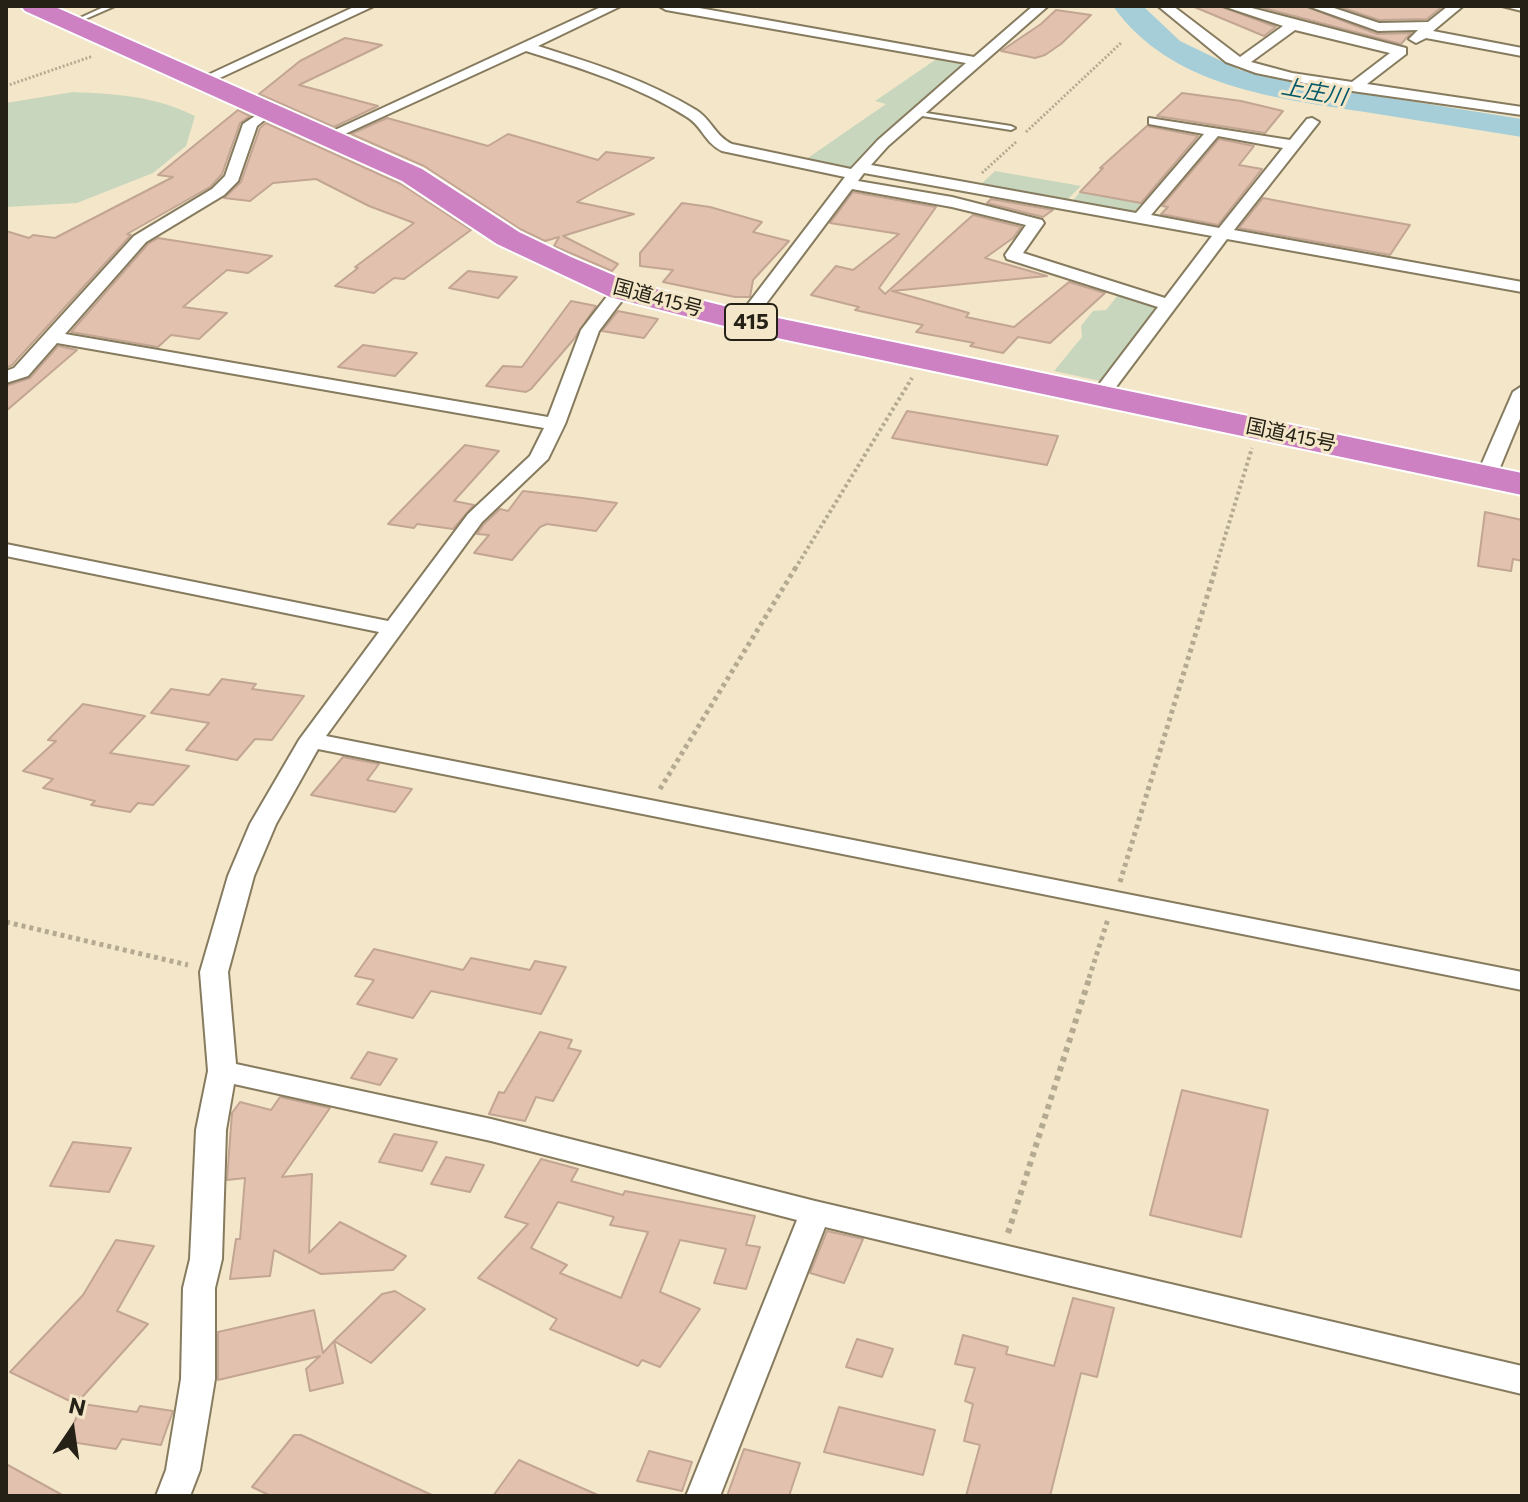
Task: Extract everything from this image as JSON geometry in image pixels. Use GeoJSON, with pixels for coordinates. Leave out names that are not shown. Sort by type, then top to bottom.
{"type":"FeatureCollection","features":[{"type":"Feature","properties":{"kind":"highway","name":"国道415号"},"geometry":{"type":"LineString","coordinates":[[33,6],[412,175],[508,238],[621,290],[744,321],[1522,484]]}},
{"type":"Feature","properties":{"kind":"street"},"geometry":{"type":"LineString","coordinates":[[204,80],[367,6]]}},
{"type":"Feature","properties":{"kind":"street"},"geometry":{"type":"LineString","coordinates":[[329,136],[614,6]]}},
{"type":"Feature","properties":{"kind":"street"},"geometry":{"type":"LineString","coordinates":[[666,6],[976,61]]}},
{"type":"Feature","properties":{"kind":"street"},"geometry":{"type":"LineString","coordinates":[[744,321],[855,176],[916,113],[1041,6]]}},
{"type":"Feature","properties":{"kind":"street"},"geometry":{"type":"LineString","coordinates":[[1165,6],[1231,59],[1293,77],[1516,110],[1522,97]]}},
{"type":"Feature","properties":{"kind":"street"},"geometry":{"type":"LineString","coordinates":[[1230,6],[1401,51]]}},
{"type":"Feature","properties":{"kind":"street"},"geometry":{"type":"LineString","coordinates":[[1315,6],[1378,27],[1427,29],[1522,52]]}},
{"type":"Feature","properties":{"kind":"street"},"geometry":{"type":"LineString","coordinates":[[1355,87],[1456,6]]}},
{"type":"Feature","properties":{"kind":"street"},"geometry":{"type":"LineString","coordinates":[[1241,63],[1293,25]]}},
{"type":"Feature","properties":{"kind":"street"},"geometry":{"type":"LineString","coordinates":[[524,46],[597,68],[697,116],[712,142],[727,148],[855,176],[1036,223],[1013,255],[1168,305]]}},
{"type":"Feature","properties":{"kind":"street"},"geometry":{"type":"LineString","coordinates":[[6,377],[21,372],[140,239],[218,192],[232,178],[250,124],[270,110]]}},
{"type":"Feature","properties":{"kind":"street"},"geometry":{"type":"LineString","coordinates":[[1154,121],[1294,145]]}},
{"type":"Feature","properties":{"kind":"street"},"geometry":{"type":"LineString","coordinates":[[1100,395],[1312,122]]}},
{"type":"Feature","properties":{"kind":"street"},"geometry":{"type":"LineString","coordinates":[[1140,218],[1215,131]]}},
{"type":"Feature","properties":{"kind":"street"},"geometry":{"type":"LineString","coordinates":[[855,176],[966,187],[1522,287]]}},
{"type":"Feature","properties":{"kind":"street"},"geometry":{"type":"LineString","coordinates":[[173,1496],[183,1470],[198,1379],[199,1288],[206,1259],[211,1130],[222,1071],[214,972],[246,863],[263,824],[311,740],[475,518],[538,459],[555,424],[590,330],[621,290]]}},
{"type":"Feature","properties":{"kind":"street"},"geometry":{"type":"LineString","coordinates":[[53,337],[555,424]]}},
{"type":"Feature","properties":{"kind":"street"},"geometry":{"type":"LineString","coordinates":[[1486,477],[1522,392]]}},
{"type":"Feature","properties":{"kind":"street"},"geometry":{"type":"LineString","coordinates":[[6,550],[392,628]]}},
{"type":"Feature","properties":{"kind":"street"},"geometry":{"type":"LineString","coordinates":[[311,740],[1522,981]]}},
{"type":"Feature","properties":{"kind":"street"},"geometry":{"type":"LineString","coordinates":[[222,1071],[491,1130],[815,1213],[1522,1380]]}},
{"type":"Feature","properties":{"kind":"street"},"geometry":{"type":"LineString","coordinates":[[703,1496],[815,1213]]}},
{"type":"Feature","properties":{"kind":"lane"},"geometry":{"type":"LineString","coordinates":[[72,23],[112,6]]}},
{"type":"Feature","properties":{"kind":"lane"},"geometry":{"type":"LineString","coordinates":[[1505,6],[1522,9]]}},
{"type":"Feature","properties":{"kind":"lane"},"geometry":{"type":"LineString","coordinates":[[916,113],[1011,128]]}},
{"type":"Feature","properties":{"kind":"lane"},"geometry":{"type":"LineString","coordinates":[[952,202],[966,187]]}},
{"type":"Feature","properties":{"kind":"path"},"geometry":{"type":"LineString","coordinates":[[966,187],[1122,42]]}},
{"type":"Feature","properties":{"kind":"path"},"geometry":{"type":"LineString","coordinates":[[6,86],[125,46]]}},
{"type":"Feature","properties":{"kind":"path"},"geometry":{"type":"LineString","coordinates":[[649,807],[924,358]]}},
{"type":"Feature","properties":{"kind":"path"},"geometry":{"type":"LineString","coordinates":[[1000,1257],[1114,900],[1258,428]]}},
{"type":"Feature","properties":{"kind":"path"},"geometry":{"type":"LineString","coordinates":[[6,922],[214,972]]}},
{"type":"Feature","properties":{"kind":"green space"},"geometry":{"type":"Polygon","coordinates":[[[938,58],[967,63],[881,136],[852,171],[802,162],[886,104],[875,101],[938,58]]]}},
{"type":"Feature","properties":{"kind":"green space"},"geometry":{"type":"Polygon","coordinates":[[[73,92],[150,100],[195,116],[186,146],[153,173],[77,203],[6,207],[6,103],[73,92]]]}},
{"type":"Feature","properties":{"kind":"green space"},"geometry":{"type":"Polygon","coordinates":[[[995,171],[1081,186],[1065,202],[978,187],[995,171]]]}},
{"type":"Feature","properties":{"kind":"green space"},"geometry":{"type":"Polygon","coordinates":[[[1080,192],[1145,203],[1136,215],[1070,204],[1080,192]]]}},
{"type":"Feature","properties":{"kind":"green space"},"geometry":{"type":"Polygon","coordinates":[[[1128,294],[1163,305],[1105,382],[1054,371],[1082,337],[1081,326],[1093,311],[1106,310],[1118,295],[1128,294]]]}},
{"type":"Feature","properties":{"kind":"building"},"geometry":{"type":"Polygon","coordinates":[[[1192,6],[1220,6],[1276,27],[1264,36],[1192,6]]]}},
{"type":"Feature","properties":{"kind":"building"},"geometry":{"type":"Polygon","coordinates":[[[1256,6],[1305,6],[1377,34],[1411,33],[1401,44],[1256,6]]]}},
{"type":"Feature","properties":{"kind":"building"},"geometry":{"type":"Polygon","coordinates":[[[1337,6],[1443,6],[1427,19],[1379,20],[1337,6]]]}},
{"type":"Feature","properties":{"kind":"building"},"geometry":{"type":"Polygon","coordinates":[[[1056,10],[1091,15],[1045,55],[1035,58],[1001,51],[1041,24],[1056,10]]]}},
{"type":"Feature","properties":{"kind":"building"},"geometry":{"type":"Polygon","coordinates":[[[345,38],[382,45],[299,85],[378,106],[334,127],[259,94],[300,61],[345,38]]]}},
{"type":"Feature","properties":{"kind":"building"},"geometry":{"type":"Polygon","coordinates":[[[1182,93],[1241,101],[1283,111],[1265,133],[1157,116],[1182,93]]]}},
{"type":"Feature","properties":{"kind":"building"},"geometry":{"type":"Polygon","coordinates":[[[238,110],[250,116],[240,123],[222,174],[210,187],[127,234],[131,235],[6,368],[6,231],[29,238],[33,235],[55,238],[173,177],[158,175],[238,110]]]}},
{"type":"Feature","properties":{"kind":"building"},"geometry":{"type":"Polygon","coordinates":[[[387,118],[488,146],[508,134],[598,160],[606,152],[654,158],[577,202],[634,214],[563,236],[618,264],[612,271],[554,246],[559,237],[545,241],[520,229],[424,166],[351,134],[387,118]]]}},
{"type":"Feature","properties":{"kind":"building"},"geometry":{"type":"Polygon","coordinates":[[[266,123],[401,184],[471,230],[404,279],[394,278],[374,293],[335,286],[414,223],[369,206],[316,179],[273,183],[250,201],[224,198],[241,182],[260,128],[266,123]]]}},
{"type":"Feature","properties":{"kind":"building"},"geometry":{"type":"Polygon","coordinates":[[[1147,126],[1198,136],[1141,203],[1080,192],[1103,168],[1100,168],[1147,126]]]}},
{"type":"Feature","properties":{"kind":"building"},"geometry":{"type":"Polygon","coordinates":[[[1219,139],[1254,146],[1239,165],[1262,169],[1218,225],[1161,214],[1168,207],[1162,206],[1219,139]]]}},
{"type":"Feature","properties":{"kind":"building"},"geometry":{"type":"Polygon","coordinates":[[[853,192],[936,207],[879,288],[885,294],[973,215],[1021,227],[1013,238],[985,258],[1047,276],[892,291],[969,313],[966,317],[1014,327],[1069,282],[1105,293],[1050,343],[1018,337],[1003,353],[970,346],[974,343],[916,332],[923,325],[855,310],[859,307],[811,295],[836,266],[853,270],[899,234],[830,223],[853,192]]]}},
{"type":"Feature","properties":{"kind":"building"},"geometry":{"type":"Polygon","coordinates":[[[1263,198],[1410,225],[1390,255],[1239,228],[1263,198]]]}},
{"type":"Feature","properties":{"kind":"building"},"geometry":{"type":"Polygon","coordinates":[[[991,199],[1053,210],[1043,217],[987,203],[991,199]]]}},
{"type":"Feature","properties":{"kind":"building"},"geometry":{"type":"Polygon","coordinates":[[[682,203],[710,207],[762,222],[753,232],[789,241],[753,280],[750,297],[735,297],[663,282],[673,270],[640,266],[640,253],[682,203]]]}},
{"type":"Feature","properties":{"kind":"building"},"geometry":{"type":"Polygon","coordinates":[[[158,238],[272,256],[248,273],[227,270],[183,307],[227,313],[199,339],[171,335],[158,347],[71,332],[148,244],[158,238]]]}},
{"type":"Feature","properties":{"kind":"building"},"geometry":{"type":"Polygon","coordinates":[[[468,271],[517,277],[498,298],[449,288],[468,271]]]}},
{"type":"Feature","properties":{"kind":"building"},"geometry":{"type":"Polygon","coordinates":[[[571,301],[596,306],[574,339],[531,389],[526,392],[486,386],[503,366],[522,367],[571,301]]]}},
{"type":"Feature","properties":{"kind":"building"},"geometry":{"type":"Polygon","coordinates":[[[618,311],[658,319],[644,338],[602,331],[618,311]]]}},
{"type":"Feature","properties":{"kind":"building"},"geometry":{"type":"Polygon","coordinates":[[[363,345],[417,353],[395,376],[338,367],[363,345]]]}},
{"type":"Feature","properties":{"kind":"building"},"geometry":{"type":"Polygon","coordinates":[[[58,346],[77,350],[6,411],[6,386],[30,378],[58,346]]]}},
{"type":"Feature","properties":{"kind":"building"},"geometry":{"type":"Polygon","coordinates":[[[907,411],[1058,436],[1047,465],[892,438],[907,411]]]}},
{"type":"Feature","properties":{"kind":"building"},"geometry":{"type":"Polygon","coordinates":[[[465,445],[499,451],[454,501],[474,505],[453,529],[388,524],[465,445]]]}},
{"type":"Feature","properties":{"kind":"building"},"geometry":{"type":"Polygon","coordinates":[[[523,491],[617,503],[596,531],[547,524],[540,527],[512,560],[474,553],[489,535],[477,534],[484,524],[500,509],[508,511],[523,491]]]}},
{"type":"Feature","properties":{"kind":"building"},"geometry":{"type":"Polygon","coordinates":[[[1485,512],[1522,520],[1522,561],[1513,559],[1511,571],[1478,566],[1485,512]]]}},
{"type":"Feature","properties":{"kind":"building"},"geometry":{"type":"Polygon","coordinates":[[[222,679],[256,684],[252,689],[304,696],[272,740],[255,739],[237,760],[186,750],[209,723],[151,713],[171,689],[209,695],[222,679]]]}},
{"type":"Feature","properties":{"kind":"building"},"geometry":{"type":"Polygon","coordinates":[[[83,704],[145,716],[110,753],[189,766],[153,805],[138,803],[130,812],[91,805],[95,801],[43,788],[53,779],[23,771],[56,741],[48,740],[83,704]]]}},
{"type":"Feature","properties":{"kind":"building"},"geometry":{"type":"Polygon","coordinates":[[[343,757],[379,764],[367,780],[412,789],[395,812],[311,795],[343,757]]]}},
{"type":"Feature","properties":{"kind":"building"},"geometry":{"type":"Polygon","coordinates":[[[374,949],[463,970],[471,958],[530,970],[535,961],[566,967],[541,1014],[431,991],[413,1018],[357,1004],[374,980],[355,976],[374,949]]]}},
{"type":"Feature","properties":{"kind":"building"},"geometry":{"type":"Polygon","coordinates":[[[540,1032],[572,1040],[568,1048],[581,1051],[553,1101],[536,1097],[525,1121],[489,1114],[499,1092],[504,1093],[540,1032]]]}},
{"type":"Feature","properties":{"kind":"building"},"geometry":{"type":"Polygon","coordinates":[[[368,1052],[397,1059],[380,1085],[351,1078],[368,1052]]]}},
{"type":"Feature","properties":{"kind":"building"},"geometry":{"type":"Polygon","coordinates":[[[1182,1090],[1268,1110],[1241,1237],[1150,1215],[1182,1090]]]}},
{"type":"Feature","properties":{"kind":"building"},"geometry":{"type":"Polygon","coordinates":[[[280,1097],[330,1108],[282,1177],[312,1174],[309,1253],[340,1222],[406,1256],[393,1270],[321,1274],[274,1250],[270,1276],[230,1279],[236,1239],[240,1239],[245,1178],[227,1180],[232,1113],[240,1102],[271,1110],[280,1097]]]}},
{"type":"Feature","properties":{"kind":"building"},"geometry":{"type":"Polygon","coordinates":[[[394,1134],[437,1142],[422,1171],[379,1162],[394,1134]]]}},
{"type":"Feature","properties":{"kind":"building"},"geometry":{"type":"Polygon","coordinates":[[[73,1142],[131,1148],[109,1192],[50,1186],[73,1142]]]}},
{"type":"Feature","properties":{"kind":"building"},"geometry":{"type":"Polygon","coordinates":[[[446,1157],[484,1165],[470,1192],[431,1184],[446,1157]]]}},
{"type":"Feature","properties":{"kind":"building"},"geometry":{"type":"Polygon","coordinates":[[[541,1159],[578,1169],[571,1181],[623,1195],[625,1191],[755,1216],[746,1245],[760,1247],[746,1289],[714,1283],[726,1249],[680,1240],[660,1292],[700,1309],[660,1367],[642,1360],[638,1366],[550,1329],[557,1319],[478,1278],[528,1224],[505,1217],[541,1159]],[[558,1202],[531,1248],[567,1265],[560,1273],[621,1298],[648,1232],[610,1225],[614,1217],[558,1202]]]}},
{"type":"Feature","properties":{"kind":"building"},"geometry":{"type":"Polygon","coordinates":[[[827,1231],[863,1239],[844,1283],[810,1273],[827,1231]]]}},
{"type":"Feature","properties":{"kind":"building"},"geometry":{"type":"Polygon","coordinates":[[[116,1240],[154,1246],[117,1311],[148,1324],[76,1404],[10,1372],[83,1295],[116,1240]]]}},
{"type":"Feature","properties":{"kind":"building"},"geometry":{"type":"Polygon","coordinates":[[[395,1291],[425,1309],[371,1363],[334,1341],[382,1294],[395,1291]]]}},
{"type":"Feature","properties":{"kind":"building"},"geometry":{"type":"Polygon","coordinates":[[[1073,1298],[1114,1308],[1097,1377],[1081,1373],[1050,1496],[966,1496],[980,1445],[964,1441],[973,1404],[965,1401],[975,1368],[955,1364],[963,1335],[1008,1347],[1006,1354],[1054,1366],[1073,1298]]]}},
{"type":"Feature","properties":{"kind":"building"},"geometry":{"type":"Polygon","coordinates":[[[314,1310],[323,1353],[334,1341],[343,1383],[310,1391],[306,1369],[320,1356],[218,1380],[218,1332],[314,1310]]]}},
{"type":"Feature","properties":{"kind":"building"},"geometry":{"type":"Polygon","coordinates":[[[857,1339],[893,1349],[882,1377],[846,1367],[857,1339]]]}},
{"type":"Feature","properties":{"kind":"building"},"geometry":{"type":"Polygon","coordinates":[[[83,1404],[137,1412],[140,1406],[173,1411],[161,1445],[122,1439],[116,1449],[65,1441],[83,1404]]]}},
{"type":"Feature","properties":{"kind":"building"},"geometry":{"type":"Polygon","coordinates":[[[839,1407],[935,1430],[923,1475],[824,1452],[839,1407]]]}},
{"type":"Feature","properties":{"kind":"building"},"geometry":{"type":"Polygon","coordinates":[[[294,1435],[301,1435],[434,1496],[271,1496],[252,1487],[294,1435]]]}},
{"type":"Feature","properties":{"kind":"building"},"geometry":{"type":"Polygon","coordinates":[[[744,1449],[800,1463],[789,1496],[727,1496],[744,1449]]]}},
{"type":"Feature","properties":{"kind":"building"},"geometry":{"type":"Polygon","coordinates":[[[649,1451],[692,1462],[682,1491],[637,1481],[649,1451]]]}},
{"type":"Feature","properties":{"kind":"building"},"geometry":{"type":"Polygon","coordinates":[[[519,1460],[600,1496],[493,1496],[519,1460]]]}},
{"type":"Feature","properties":{"kind":"building"},"geometry":{"type":"Polygon","coordinates":[[[6,1464],[64,1496],[6,1496],[6,1464]]]}},
{"type":"Feature","properties":{"kind":"waterway","name":"上庄川"},"geometry":{"type":"LineString","coordinates":[[1127,6],[1170,47],[1231,77],[1290,91],[1522,128]]}}]}
